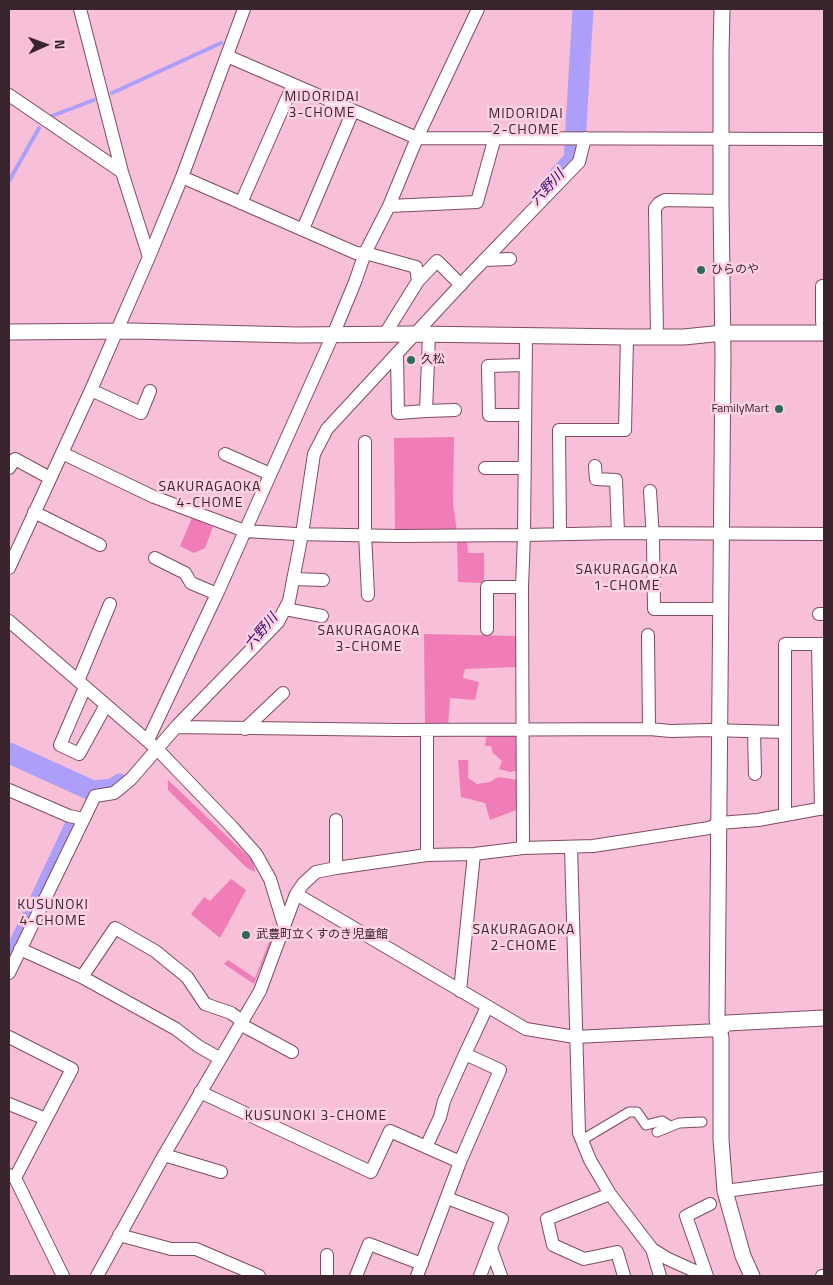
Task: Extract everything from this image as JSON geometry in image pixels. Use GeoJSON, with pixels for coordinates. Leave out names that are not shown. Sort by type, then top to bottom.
{"type":"FeatureCollection","features":[{"type":"Feature","properties":{"kind":"street"},"geometry":{"type":"LineString","coordinates":[[80,9],[122,172],[149,257]]}},
{"type":"Feature","properties":{"kind":"street"},"geometry":{"type":"LineString","coordinates":[[10,561],[92,390],[149,257],[182,177],[244,9]]}},
{"type":"Feature","properties":{"kind":"street"},"geometry":{"type":"LineString","coordinates":[[9,973],[95,796],[114,793],[131,779],[153,746],[217,594],[355,282],[364,253],[389,206],[417,138],[478,9]]}},
{"type":"Feature","properties":{"kind":"street"},"geometry":{"type":"LineString","coordinates":[[722,9],[720,54],[723,333],[722,609],[717,1019],[721,1038],[721,1139],[725,1191],[743,1256],[752,1276]]}},
{"type":"Feature","properties":{"kind":"street"},"geometry":{"type":"LineString","coordinates":[[227,56],[417,138],[824,139]]}},
{"type":"Feature","properties":{"kind":"street"},"geometry":{"type":"LineString","coordinates":[[241,203],[293,85]]}},
{"type":"Feature","properties":{"kind":"street"},"geometry":{"type":"LineString","coordinates":[[9,95],[122,172]]}},
{"type":"Feature","properties":{"kind":"street"},"geometry":{"type":"LineString","coordinates":[[303,229],[353,111]]}},
{"type":"Feature","properties":{"kind":"street"},"geometry":{"type":"LineString","coordinates":[[389,206],[478,202],[495,138]]}},
{"type":"Feature","properties":{"kind":"street"},"geometry":{"type":"LineString","coordinates":[[153,746],[176,727],[278,622],[289,600],[294,579],[314,454],[327,429],[397,355],[422,334],[459,283],[484,260],[579,162],[581,138]]}},
{"type":"Feature","properties":{"kind":"street"},"geometry":{"type":"LineString","coordinates":[[182,177],[356,253],[364,253],[416,267],[418,281]]}},
{"type":"Feature","properties":{"kind":"street"},"geometry":{"type":"LineString","coordinates":[[657,337],[655,208],[665,200],[721,201]]}},
{"type":"Feature","properties":{"kind":"street"},"geometry":{"type":"LineString","coordinates":[[484,260],[510,259]]}},
{"type":"Feature","properties":{"kind":"street"},"geometry":{"type":"LineString","coordinates":[[385,334],[418,281],[437,261],[459,283]]}},
{"type":"Feature","properties":{"kind":"street"},"geometry":{"type":"LineString","coordinates":[[9,332],[117,331],[280,335],[422,334],[627,337],[684,337],[723,333],[824,333],[822,286]]}},
{"type":"Feature","properties":{"kind":"street"},"geometry":{"type":"LineString","coordinates":[[422,334],[426,411]]}},
{"type":"Feature","properties":{"kind":"street"},"geometry":{"type":"LineString","coordinates":[[523,848],[522,587],[525,468],[524,364],[526,336]]}},
{"type":"Feature","properties":{"kind":"street"},"geometry":{"type":"LineString","coordinates":[[560,534],[559,430],[625,430],[627,337]]}},
{"type":"Feature","properties":{"kind":"street"},"geometry":{"type":"LineString","coordinates":[[397,355],[398,412],[455,410]]}},
{"type":"Feature","properties":{"kind":"street"},"geometry":{"type":"LineString","coordinates":[[524,364],[488,366],[489,415],[525,415]]}},
{"type":"Feature","properties":{"kind":"street"},"geometry":{"type":"LineString","coordinates":[[92,390],[141,413],[150,391]]}},
{"type":"Feature","properties":{"kind":"street"},"geometry":{"type":"LineString","coordinates":[[365,442],[365,534],[368,595]]}},
{"type":"Feature","properties":{"kind":"street"},"geometry":{"type":"LineString","coordinates":[[62,453],[154,497],[245,531],[300,534],[524,535],[618,532],[652,534],[824,534]]}},
{"type":"Feature","properties":{"kind":"street"},"geometry":{"type":"LineString","coordinates":[[225,454],[270,474]]}},
{"type":"Feature","properties":{"kind":"street"},"geometry":{"type":"LineString","coordinates":[[9,468],[15,459],[50,478]]}},
{"type":"Feature","properties":{"kind":"street"},"geometry":{"type":"LineString","coordinates":[[595,466],[596,479],[616,480],[618,532]]}},
{"type":"Feature","properties":{"kind":"street"},"geometry":{"type":"LineString","coordinates":[[485,468],[525,468]]}},
{"type":"Feature","properties":{"kind":"street"},"geometry":{"type":"LineString","coordinates":[[650,491],[654,609],[722,609]]}},
{"type":"Feature","properties":{"kind":"street"},"geometry":{"type":"LineString","coordinates":[[34,512],[100,545]]}},
{"type":"Feature","properties":{"kind":"street"},"geometry":{"type":"LineString","coordinates":[[155,558],[186,573],[191,583],[217,594]]}},
{"type":"Feature","properties":{"kind":"street"},"geometry":{"type":"LineString","coordinates":[[294,579],[323,580]]}},
{"type":"Feature","properties":{"kind":"street"},"geometry":{"type":"LineString","coordinates":[[487,629],[487,586],[522,587]]}},
{"type":"Feature","properties":{"kind":"street"},"geometry":{"type":"LineString","coordinates":[[285,609],[322,616]]}},
{"type":"Feature","properties":{"kind":"street"},"geometry":{"type":"LineString","coordinates":[[106,705],[79,754],[60,745],[81,684],[111,614]]}},
{"type":"Feature","properties":{"kind":"street"},"geometry":{"type":"LineString","coordinates":[[9,621],[153,746],[232,826],[256,854],[270,879],[284,925]]}},
{"type":"Feature","properties":{"kind":"street"},"geometry":{"type":"LineString","coordinates":[[648,635],[649,729]]}},
{"type":"Feature","properties":{"kind":"street"},"geometry":{"type":"LineString","coordinates":[[96,1276],[219,1058],[260,991],[296,894],[303,884],[316,872],[427,855],[474,854],[523,848],[571,847],[625,842],[709,828],[719,823],[758,820],[785,816],[822,809],[821,644],[785,644],[785,816]]}},
{"type":"Feature","properties":{"kind":"street"},"geometry":{"type":"LineString","coordinates":[[245,729],[283,693]]}},
{"type":"Feature","properties":{"kind":"street"},"geometry":{"type":"LineString","coordinates":[[176,727],[427,730],[575,728],[784,732]]}},
{"type":"Feature","properties":{"kind":"street"},"geometry":{"type":"LineString","coordinates":[[427,730],[427,855]]}},
{"type":"Feature","properties":{"kind":"street"},"geometry":{"type":"LineString","coordinates":[[754,732],[754,774]]}},
{"type":"Feature","properties":{"kind":"street"},"geometry":{"type":"LineString","coordinates":[[9,790],[69,816],[84,819]]}},
{"type":"Feature","properties":{"kind":"street"},"geometry":{"type":"LineString","coordinates":[[336,820],[336,868]]}},
{"type":"Feature","properties":{"kind":"street"},"geometry":{"type":"LineString","coordinates":[[571,847],[579,1133],[590,1160],[610,1194],[652,1249],[660,1276]]}},
{"type":"Feature","properties":{"kind":"street"},"geometry":{"type":"LineString","coordinates":[[460,991],[474,854]]}},
{"type":"Feature","properties":{"kind":"street"},"geometry":{"type":"LineString","coordinates":[[296,894],[526,1029],[575,1037],[719,1030],[727,1023],[824,1018]]}},
{"type":"Feature","properties":{"kind":"street"},"geometry":{"type":"LineString","coordinates":[[82,978],[115,928],[155,951],[187,977],[205,1004],[231,1013],[241,1022],[292,1052]]}},
{"type":"Feature","properties":{"kind":"street"},"geometry":{"type":"LineString","coordinates":[[20,949],[82,978],[176,1029],[198,1046],[219,1058]]}},
{"type":"Feature","properties":{"kind":"street"},"geometry":{"type":"LineString","coordinates":[[426,1147],[440,1117],[444,1101],[486,1007]]}},
{"type":"Feature","properties":{"kind":"street"},"geometry":{"type":"LineString","coordinates":[[9,1038],[72,1069],[46,1119],[12,1176],[63,1276]]}},
{"type":"Feature","properties":{"kind":"street"},"geometry":{"type":"LineString","coordinates":[[356,1276],[369,1244],[419,1270],[460,1162],[500,1070],[465,1054]]}},
{"type":"Feature","properties":{"kind":"street"},"geometry":{"type":"LineString","coordinates":[[200,1092],[371,1172],[390,1131],[460,1162]]}},
{"type":"Feature","properties":{"kind":"street"},"geometry":{"type":"LineString","coordinates":[[9,1104],[46,1119]]}},
{"type":"Feature","properties":{"kind":"street"},"geometry":{"type":"LineString","coordinates":[[582,1140],[629,1112],[637,1112],[646,1125],[662,1121],[670,1126]]}},
{"type":"Feature","properties":{"kind":"street"},"geometry":{"type":"LineString","coordinates":[[657,1132],[678,1123],[702,1122]]}},
{"type":"Feature","properties":{"kind":"street"},"geometry":{"type":"LineString","coordinates":[[164,1155],[221,1172]]}},
{"type":"Feature","properties":{"kind":"street"},"geometry":{"type":"LineString","coordinates":[[725,1191],[824,1178]]}},
{"type":"Feature","properties":{"kind":"street"},"geometry":{"type":"LineString","coordinates":[[610,1194],[547,1219],[552,1245],[584,1259],[617,1252],[624,1276]]}},
{"type":"Feature","properties":{"kind":"street"},"geometry":{"type":"LineString","coordinates":[[446,1198],[502,1219],[480,1276]]}},
{"type":"Feature","properties":{"kind":"street"},"geometry":{"type":"LineString","coordinates":[[706,1276],[686,1216],[710,1204]]}},
{"type":"Feature","properties":{"kind":"street"},"geometry":{"type":"LineString","coordinates":[[119,1235],[171,1249],[196,1249],[259,1276]]}},
{"type":"Feature","properties":{"kind":"street"},"geometry":{"type":"LineString","coordinates":[[490,1248],[501,1276]]}},
{"type":"Feature","properties":{"kind":"street"},"geometry":{"type":"LineString","coordinates":[[652,1249],[706,1276]]}},
{"type":"Feature","properties":{"kind":"street"},"geometry":{"type":"LineString","coordinates":[[326,1255],[326,1276]]}},
{"type":"Feature","properties":{"kind":"shaded area"},"geometry":{"type":"Polygon","coordinates":[[[454,437],[453,504],[457,532],[395,532],[394,438],[454,437]]]}},
{"type":"Feature","properties":{"kind":"shaded area"},"geometry":{"type":"Polygon","coordinates":[[[192,518],[213,527],[205,548],[194,553],[180,546],[192,518]]]}},
{"type":"Feature","properties":{"kind":"shaded area"},"geometry":{"type":"Polygon","coordinates":[[[457,540],[467,541],[468,553],[484,553],[484,583],[458,582],[457,540]]]}},
{"type":"Feature","properties":{"kind":"shaded area"},"geometry":{"type":"Polygon","coordinates":[[[424,634],[517,636],[517,667],[465,669],[463,678],[479,682],[475,700],[450,698],[448,726],[425,726],[424,634]]]}},
{"type":"Feature","properties":{"kind":"shaded area"},"geometry":{"type":"Polygon","coordinates":[[[487,733],[518,734],[520,770],[510,772],[499,769],[502,761],[493,753],[491,746],[485,746],[487,733]]]}},
{"type":"Feature","properties":{"kind":"shaded area"},"geometry":{"type":"Polygon","coordinates":[[[458,760],[468,760],[468,778],[477,784],[490,782],[498,777],[518,780],[519,809],[490,820],[485,803],[461,797],[458,760]]]}},
{"type":"Feature","properties":{"kind":"shaded area"},"geometry":{"type":"Polygon","coordinates":[[[168,780],[253,861],[255,872],[247,868],[168,790],[168,780]]]}},
{"type":"Feature","properties":{"kind":"shaded area"},"geometry":{"type":"Polygon","coordinates":[[[231,879],[246,890],[220,938],[191,914],[204,897],[210,901],[231,879]]]}},
{"type":"Feature","properties":{"kind":"shaded area"},"geometry":{"type":"Polygon","coordinates":[[[273,920],[274,935],[254,984],[224,964],[228,960],[255,978],[272,935],[273,920]]]}},
{"type":"Feature","properties":{"kind":"waterway","name":"六野川"},"geometry":{"type":"LineString","coordinates":[[558,177],[574,160],[583,9]]}},
{"type":"Feature","properties":{"kind":"waterway"},"geometry":{"type":"LineString","coordinates":[[112,93],[221,43]]}},
{"type":"Feature","properties":{"kind":"waterway"},"geometry":{"type":"LineString","coordinates":[[49,117],[94,100]]}},
{"type":"Feature","properties":{"kind":"waterway"},"geometry":{"type":"LineString","coordinates":[[9,181],[39,128]]}},
{"type":"Feature","properties":{"kind":"waterway","name":"六野川"},"geometry":{"type":"LineString","coordinates":[[9,753],[93,791],[113,789],[120,784]]}},
{"type":"Feature","properties":{"kind":"waterway"},"geometry":{"type":"LineString","coordinates":[[9,956],[70,826]]}},
{"type":"Feature","properties":{"kind":"place","name":"ひらのや"},"geometry":{"type":"Point","coordinates":[701,270]}},
{"type":"Feature","properties":{"kind":"place","name":"久松"},"geometry":{"type":"Point","coordinates":[411,360]}},
{"type":"Feature","properties":{"kind":"place","name":"FamilyMart"},"geometry":{"type":"Point","coordinates":[779,409]}},
{"type":"Feature","properties":{"kind":"place","name":"武豊町立くすのき児童館"},"geometry":{"type":"Point","coordinates":[246,935]}},
{"type":"Feature","properties":{"kind":"district","name":"MIDORIDAI 3-CHOME"},"geometry":{"type":"Point","coordinates":[322,106]}},
{"type":"Feature","properties":{"kind":"district","name":"MIDORIDAI 2-CHOME"},"geometry":{"type":"Point","coordinates":[526,124]}},
{"type":"Feature","properties":{"kind":"district","name":"SAKURAGAOKA 4-CHOME"},"geometry":{"type":"Point","coordinates":[210,496]}},
{"type":"Feature","properties":{"kind":"district","name":"SAKURAGAOKA 1-CHOME"},"geometry":{"type":"Point","coordinates":[627,580]}},
{"type":"Feature","properties":{"kind":"district","name":"SAKURAGAOKA 3-CHOME"},"geometry":{"type":"Point","coordinates":[369,640]}},
{"type":"Feature","properties":{"kind":"district","name":"KUSUNOKI 4-CHOME"},"geometry":{"type":"Point","coordinates":[53,914]}},
{"type":"Feature","properties":{"kind":"district","name":"SAKURAGAOKA 2-CHOME"},"geometry":{"type":"Point","coordinates":[524,940]}},
{"type":"Feature","properties":{"kind":"district","name":"KUSUNOKI 3-CHOME"},"geometry":{"type":"Point","coordinates":[316,1117]}}]}
